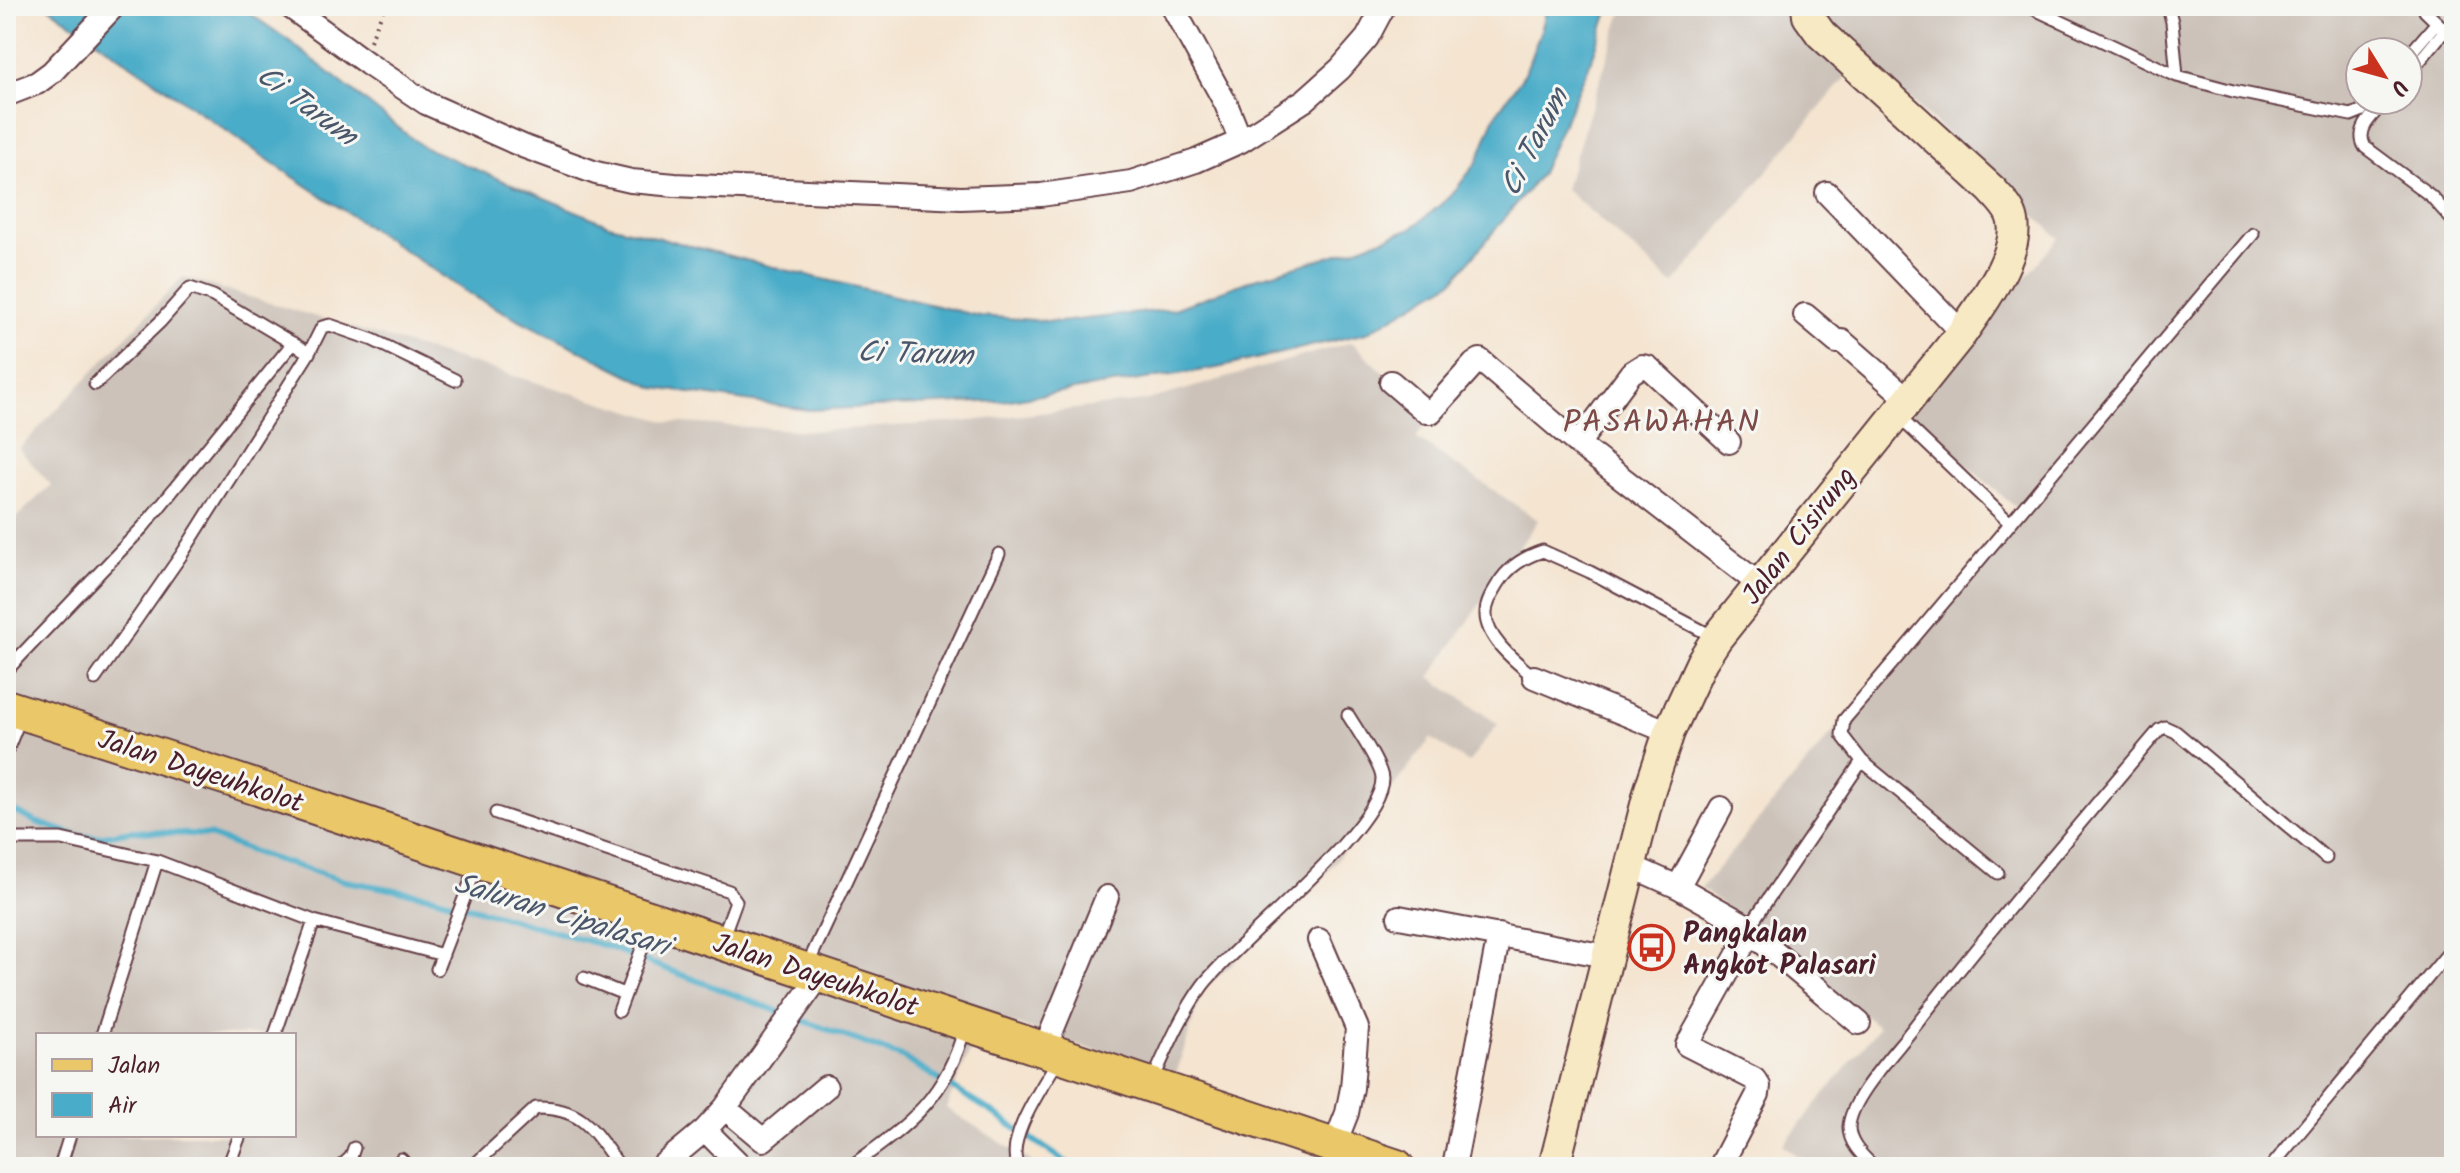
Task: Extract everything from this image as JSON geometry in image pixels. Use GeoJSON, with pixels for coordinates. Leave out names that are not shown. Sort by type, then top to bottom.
{"type":"FeatureCollection","features":[{"type":"Feature","properties":{"kind":"main road","name":"Jalan Cisirung"},"geometry":{"type":"LineString","coordinates":[[1554,1167],[1650,789],[1669,732],[1702,661],[1759,584],[1962,333],[1992,288],[2014,235],[2011,216],[1992,190],[1814,27],[1807,6]]}},
{"type":"Feature","properties":{"kind":"main road","name":"Jalan Dayeuhkolot"},"geometry":{"type":"LineString","coordinates":[[14,709],[648,931],[720,942],[1334,1146],[1379,1164]]}},
{"type":"Feature","properties":{"kind":"street"},"geometry":{"type":"LineString","coordinates":[[6,95],[37,83],[52,72],[114,6]]}},
{"type":"Feature","properties":{"kind":"street"},"geometry":{"type":"LineString","coordinates":[[289,6],[415,95],[440,109],[525,147],[596,173],[631,181],[946,198],[1041,195],[1131,182],[1196,161],[1241,141],[1305,100],[1340,69],[1367,38],[1384,6]]}},
{"type":"Feature","properties":{"kind":"street"},"geometry":{"type":"LineString","coordinates":[[1172,6],[1226,104],[1241,141]]}},
{"type":"Feature","properties":{"kind":"street"},"geometry":{"type":"LineString","coordinates":[[1827,193],[1962,333]]}},
{"type":"Feature","properties":{"kind":"street"},"geometry":{"type":"LineString","coordinates":[[1805,315],[1837,342],[1842,341],[1902,407]]}},
{"type":"Feature","properties":{"kind":"street"},"geometry":{"type":"LineString","coordinates":[[1391,382],[1428,413],[1480,360],[1578,444],[1759,584]]}},
{"type":"Feature","properties":{"kind":"street"},"geometry":{"type":"LineString","coordinates":[[1578,444],[1631,373],[1642,366],[1648,367],[1729,442]]}},
{"type":"Feature","properties":{"kind":"street"},"geometry":{"type":"LineString","coordinates":[[1534,677],[1669,732]]}},
{"type":"Feature","properties":{"kind":"street"},"geometry":{"type":"LineString","coordinates":[[1678,887],[1721,808]]}},
{"type":"Feature","properties":{"kind":"street"},"geometry":{"type":"LineString","coordinates":[[1631,866],[1678,887],[1749,929],[1859,1023]]}},
{"type":"Feature","properties":{"kind":"street"},"geometry":{"type":"LineString","coordinates":[[1052,1054],[1107,897]]}},
{"type":"Feature","properties":{"kind":"street"},"geometry":{"type":"LineString","coordinates":[[1399,917],[1606,956]]}},
{"type":"Feature","properties":{"kind":"street"},"geometry":{"type":"LineString","coordinates":[[1720,1167],[1758,1094],[1759,1086],[1754,1079],[1687,1045],[1749,929]]}},
{"type":"Feature","properties":{"kind":"street"},"geometry":{"type":"LineString","coordinates":[[1454,1167],[1499,935]]}},
{"type":"Feature","properties":{"kind":"street"},"geometry":{"type":"LineString","coordinates":[[1319,940],[1357,1028],[1352,1088],[1347,1113],[1334,1146]]}},
{"type":"Feature","properties":{"kind":"street"},"geometry":{"type":"LineString","coordinates":[[663,1165],[705,1130],[725,1108],[796,1008],[813,973]]}},
{"type":"Feature","properties":{"kind":"street"},"geometry":{"type":"LineString","coordinates":[[725,1108],[758,1139],[763,1140],[826,1087]]}},
{"type":"Feature","properties":{"kind":"street"},"geometry":{"type":"LineString","coordinates":[[705,1130],[742,1167]]}},
{"type":"Feature","properties":{"kind":"lane"},"geometry":{"type":"LineString","coordinates":[[2028,6],[2177,76],[2344,114]]}},
{"type":"Feature","properties":{"kind":"lane"},"geometry":{"type":"LineString","coordinates":[[2168,6],[2177,76]]}},
{"type":"Feature","properties":{"kind":"lane"},"geometry":{"type":"LineString","coordinates":[[2424,6],[2446,30]]}},
{"type":"Feature","properties":{"kind":"lane"},"geometry":{"type":"LineString","coordinates":[[2424,45],[2446,30]]}},
{"type":"Feature","properties":{"kind":"lane"},"geometry":{"type":"LineString","coordinates":[[2424,56],[2446,30]]}},
{"type":"Feature","properties":{"kind":"lane"},"geometry":{"type":"LineString","coordinates":[[2373,116],[2361,130],[2365,147],[2431,196],[2454,222]]}},
{"type":"Feature","properties":{"kind":"lane"},"geometry":{"type":"LineString","coordinates":[[1998,873],[1862,761],[1842,735],[1844,720],[1999,540],[2253,234]]}},
{"type":"Feature","properties":{"kind":"lane"},"geometry":{"type":"LineString","coordinates":[[95,384],[160,322],[190,288],[213,296],[309,353]]}},
{"type":"Feature","properties":{"kind":"lane"},"geometry":{"type":"LineString","coordinates":[[95,679],[182,554],[309,353],[322,327],[330,325],[373,340],[455,380]]}},
{"type":"Feature","properties":{"kind":"lane"},"geometry":{"type":"LineString","coordinates":[[7,667],[143,527],[293,343]]}},
{"type":"Feature","properties":{"kind":"lane"},"geometry":{"type":"LineString","coordinates":[[1902,407],[2010,523]]}},
{"type":"Feature","properties":{"kind":"lane"},"geometry":{"type":"LineString","coordinates":[[1534,677],[1513,660],[1497,639],[1489,628],[1486,612],[1501,578],[1518,561],[1543,551],[1717,638]]}},
{"type":"Feature","properties":{"kind":"lane"},"geometry":{"type":"LineString","coordinates":[[813,973],[999,554]]}},
{"type":"Feature","properties":{"kind":"lane"},"geometry":{"type":"LineString","coordinates":[[6,753],[14,709]]}},
{"type":"Feature","properties":{"kind":"lane"},"geometry":{"type":"LineString","coordinates":[[1150,1087],[1182,1017],[1202,987],[1224,960],[1309,881],[1360,822],[1380,792],[1382,776],[1348,715]]}},
{"type":"Feature","properties":{"kind":"lane"},"geometry":{"type":"LineString","coordinates":[[1874,1167],[1856,1149],[1849,1128],[1854,1109],[1973,952],[2159,730],[2165,727],[2176,732],[2326,858]]}},
{"type":"Feature","properties":{"kind":"lane"},"geometry":{"type":"LineString","coordinates":[[1749,929],[1862,761]]}},
{"type":"Feature","properties":{"kind":"lane"},"geometry":{"type":"LineString","coordinates":[[496,813],[729,891],[736,901],[720,942]]}},
{"type":"Feature","properties":{"kind":"lane"},"geometry":{"type":"LineString","coordinates":[[6,839],[61,839],[157,861],[314,921],[443,955]]}},
{"type":"Feature","properties":{"kind":"lane"},"geometry":{"type":"LineString","coordinates":[[103,1033],[157,861]]}},
{"type":"Feature","properties":{"kind":"lane"},"geometry":{"type":"LineString","coordinates":[[437,969],[475,871]]}},
{"type":"Feature","properties":{"kind":"lane"},"geometry":{"type":"LineString","coordinates":[[276,1033],[314,921]]}},
{"type":"Feature","properties":{"kind":"lane"},"geometry":{"type":"LineString","coordinates":[[619,1011],[648,931]]}},
{"type":"Feature","properties":{"kind":"lane"},"geometry":{"type":"LineString","coordinates":[[2271,1167],[2454,946]]}},
{"type":"Feature","properties":{"kind":"lane"},"geometry":{"type":"LineString","coordinates":[[584,978],[624,994]]}},
{"type":"Feature","properties":{"kind":"lane"},"geometry":{"type":"LineString","coordinates":[[850,1167],[913,1118],[940,1089],[955,1062],[966,1024]]}},
{"type":"Feature","properties":{"kind":"lane"},"geometry":{"type":"LineString","coordinates":[[1019,1167],[1013,1150],[1052,1054]]}},
{"type":"Feature","properties":{"kind":"lane"},"geometry":{"type":"LineString","coordinates":[[472,1167],[536,1108],[558,1108],[573,1113],[591,1129],[620,1167]]}},
{"type":"Feature","properties":{"kind":"lane"},"geometry":{"type":"LineString","coordinates":[[60,1167],[69,1137]]}},
{"type":"Feature","properties":{"kind":"lane"},"geometry":{"type":"LineString","coordinates":[[228,1167],[239,1137]]}},
{"type":"Feature","properties":{"kind":"lane"},"geometry":{"type":"LineString","coordinates":[[340,1167],[351,1157],[354,1148]]}},
{"type":"Feature","properties":{"kind":"path"},"geometry":{"type":"LineString","coordinates":[[363,59],[385,6]]}},
{"type":"Feature","properties":{"kind":"shaded area"},"geometry":{"type":"Polygon","coordinates":[[[1624,6],[2454,6],[2454,1167],[1814,1167],[1783,1145],[1879,1027],[1701,888],[2020,511],[1908,416],[2059,238],[1863,56],[1673,284],[1565,189],[1624,6]]]}},
{"type":"Feature","properties":{"kind":"shaded area"},"geometry":{"type":"Polygon","coordinates":[[[183,277],[668,422],[812,431],[961,422],[1145,401],[1352,342],[1429,417],[1416,438],[1538,520],[1430,677],[1498,724],[1468,763],[1431,738],[1314,889],[1203,990],[1175,1077],[985,1014],[946,1108],[1040,1167],[6,1167],[6,527],[51,485],[19,449],[183,277]]]}},
{"type":"Feature","properties":{"kind":"water","name":"Ci Tarum"},"geometry":{"type":"Polygon","coordinates":[[[47,6],[239,6],[288,40],[423,147],[609,225],[979,316],[1060,322],[1174,309],[1257,278],[1355,249],[1412,228],[1450,197],[1477,162],[1495,116],[1525,73],[1547,6],[1610,6],[1592,59],[1540,175],[1453,281],[1366,333],[1217,368],[1002,401],[809,410],[655,388],[474,297],[280,168],[47,6]]]}},
{"type":"Feature","properties":{"kind":"waterway","name":"Saluran Cipalasari"},"geometry":{"type":"LineString","coordinates":[[6,807],[36,822],[78,836],[98,837],[131,831],[209,835],[345,881],[430,896],[606,946],[785,1014]]}},
{"type":"Feature","properties":{"kind":"waterway","name":"Saluran Cipalasari"},"geometry":{"type":"LineString","coordinates":[[796,1018],[902,1057],[992,1112],[1073,1167]]}},
{"type":"Feature","properties":{"kind":"place","name":"Pangkalan Angkot Palasari"},"geometry":{"type":"Point","coordinates":[1652,948]}},
{"type":"Feature","properties":{"kind":"district","name":"PASAWAHAN"},"geometry":{"type":"Point","coordinates":[1662,421]}}]}
